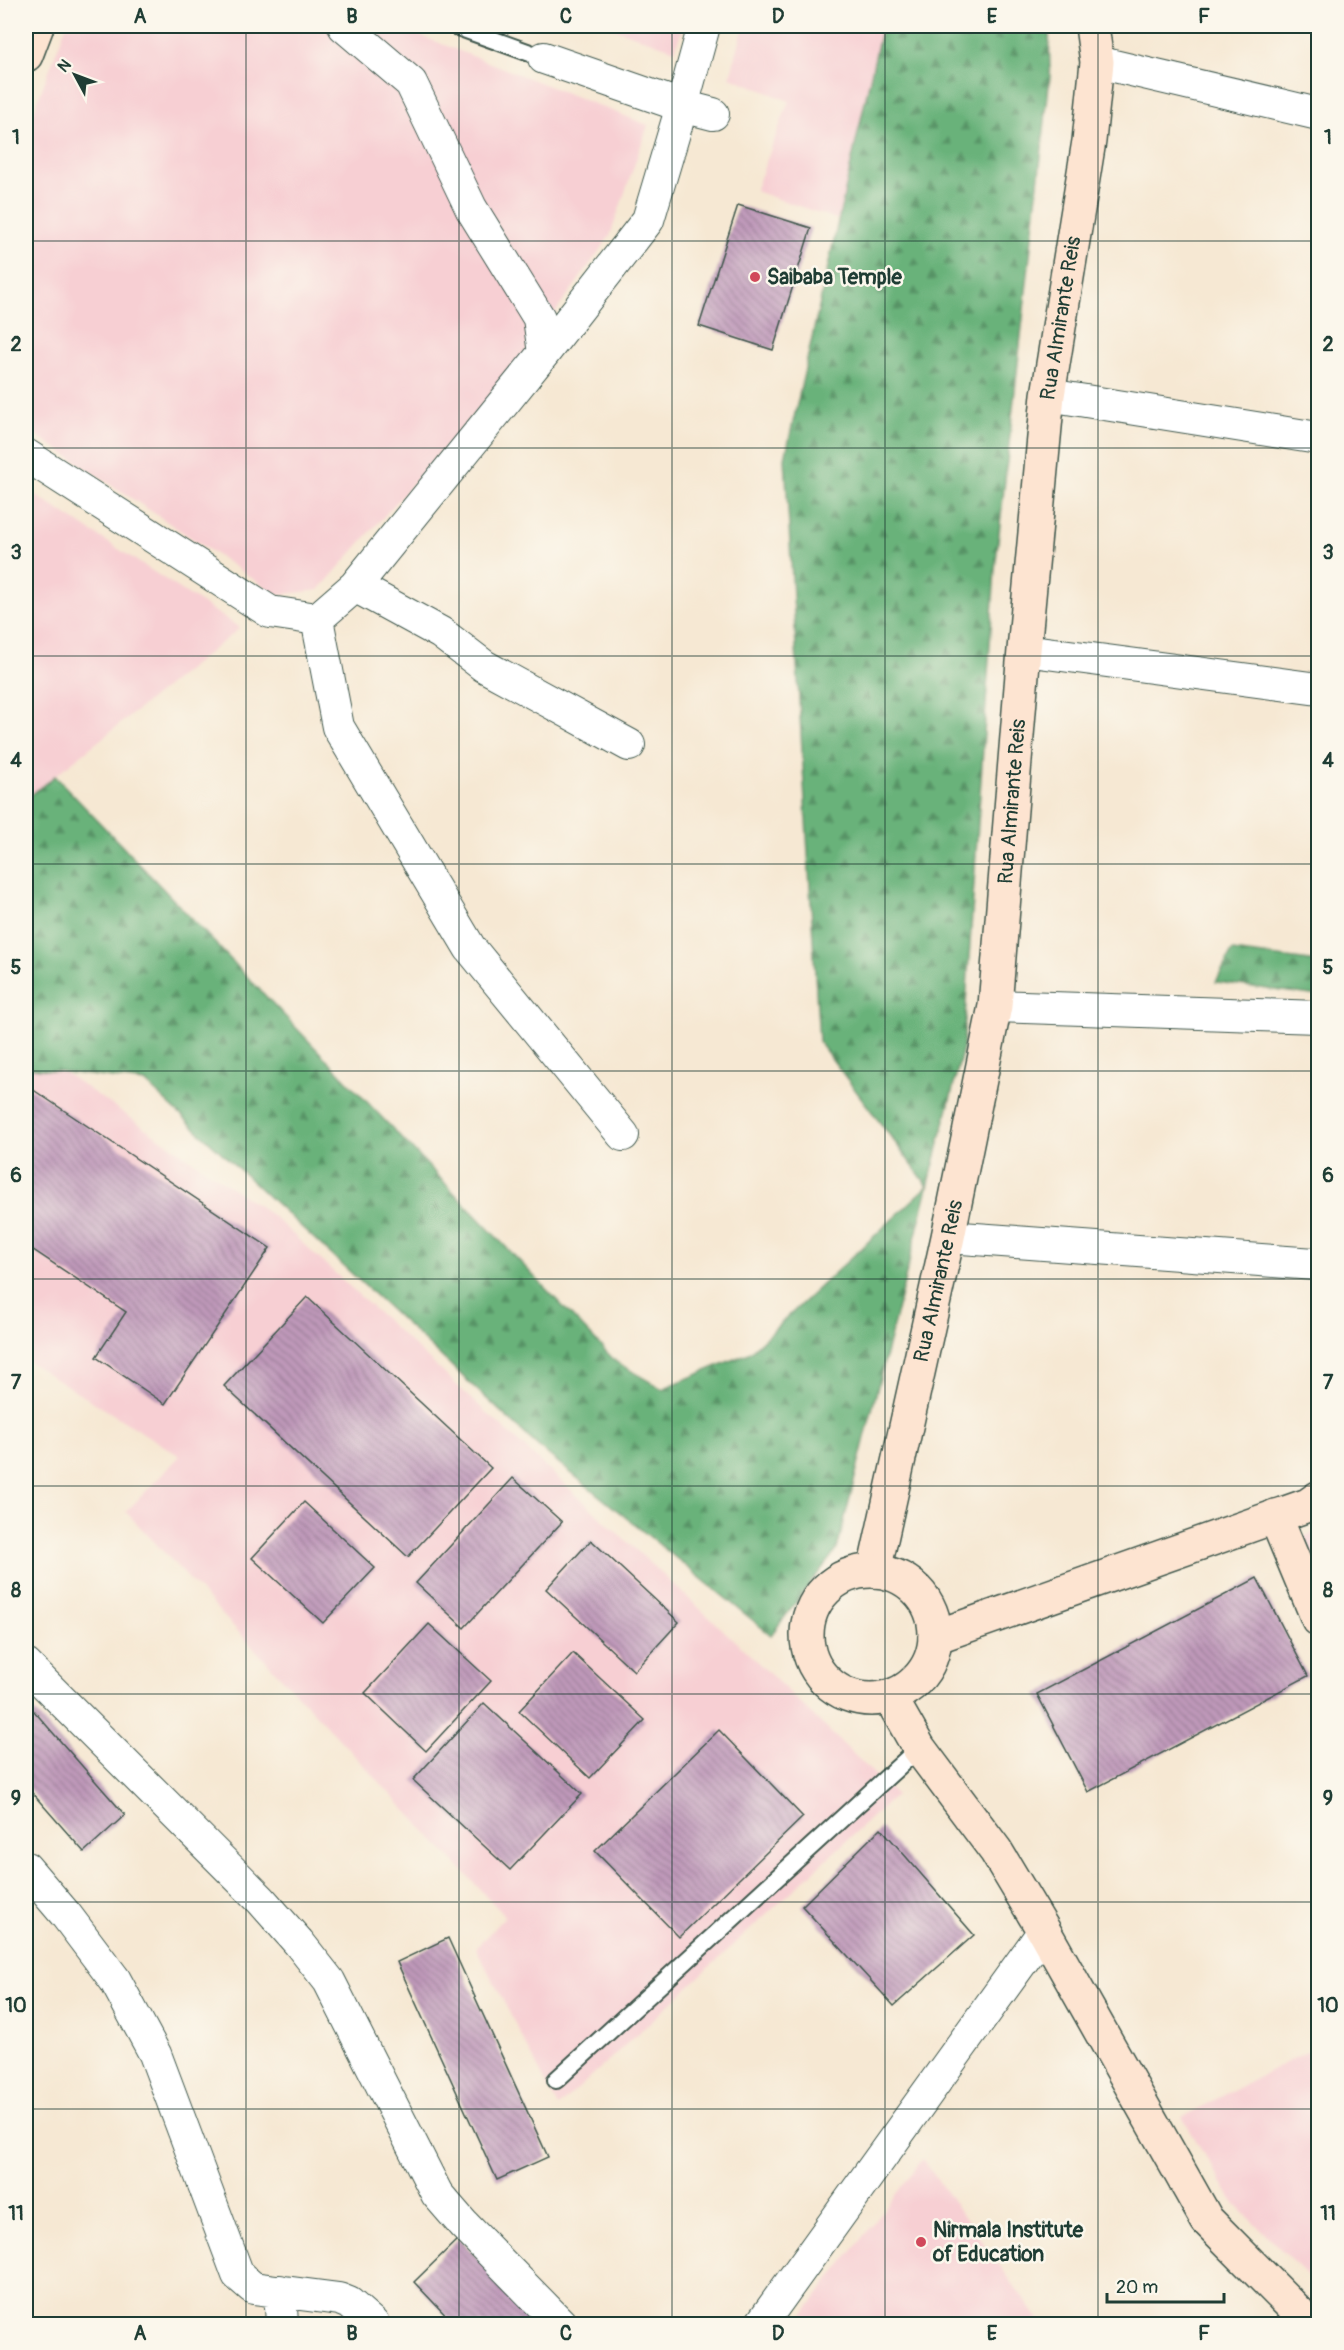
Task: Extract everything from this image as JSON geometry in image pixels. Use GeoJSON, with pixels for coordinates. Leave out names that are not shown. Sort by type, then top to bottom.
{"type":"FeatureCollection","features":[{"type":"Feature","properties":{"kind":"main road"},"geometry":{"type":"LineString","coordinates":[[26,55],[37,26]]}},
{"type":"Feature","properties":{"kind":"main road","name":"Rua Almirante Reis"},"geometry":{"type":"LineString","coordinates":[[874,1571],[948,1237],[995,1006],[1024,650],[1048,395],[1089,141],[1097,62],[1092,26]]}},
{"type":"Feature","properties":{"kind":"main road"},"geometry":{"type":"LineString","coordinates":[[935,1637],[1308,1505],[1318,1498]]}},
{"type":"Feature","properties":{"kind":"main road"},"geometry":{"type":"LineString","coordinates":[[1275,1516],[1318,1619]]}},
{"type":"Feature","properties":{"kind":"main road"},"geometry":{"type":"LineString","coordinates":[[874,1571],[893,1575],[910,1585],[924,1599],[933,1617],[935,1637],[932,1657],[922,1674],[907,1688],[890,1696],[869,1700],[849,1696],[832,1686],[818,1671],[809,1653],[807,1634],[809,1614],[820,1596],[835,1582],[853,1573],[874,1571]]}},
{"type":"Feature","properties":{"kind":"main road"},"geometry":{"type":"LineString","coordinates":[[890,1696],[919,1748],[996,1851],[1044,1931],[1207,2220],[1302,2316],[1318,2324]]}},
{"type":"Feature","properties":{"kind":"street"},"geometry":{"type":"LineString","coordinates":[[344,26],[411,82],[471,208],[539,318],[544,353]]}},
{"type":"Feature","properties":{"kind":"street"},"geometry":{"type":"LineString","coordinates":[[26,455],[270,612],[317,619],[355,586],[544,353],[648,220],[704,26]]}},
{"type":"Feature","properties":{"kind":"street"},"geometry":{"type":"LineString","coordinates":[[544,58],[682,106],[713,114]]}},
{"type":"Feature","properties":{"kind":"street"},"geometry":{"type":"LineString","coordinates":[[1097,62],[1318,114]]}},
{"type":"Feature","properties":{"kind":"street"},"geometry":{"type":"LineString","coordinates":[[1048,395],[1318,438]]}},
{"type":"Feature","properties":{"kind":"street"},"geometry":{"type":"LineString","coordinates":[[355,586],[441,633],[484,666],[629,745]]}},
{"type":"Feature","properties":{"kind":"street"},"geometry":{"type":"LineString","coordinates":[[317,619],[338,727],[470,948],[623,1135]]}},
{"type":"Feature","properties":{"kind":"street"},"geometry":{"type":"LineString","coordinates":[[1024,650],[1318,689]]}},
{"type":"Feature","properties":{"kind":"street"},"geometry":{"type":"LineString","coordinates":[[995,1006],[1318,1017]]}},
{"type":"Feature","properties":{"kind":"street"},"geometry":{"type":"LineString","coordinates":[[948,1237],[1316,1264]]}},
{"type":"Feature","properties":{"kind":"street"},"geometry":{"type":"LineString","coordinates":[[26,1665],[261,1900],[300,1943],[328,1981],[437,2194],[561,2325]]}},
{"type":"Feature","properties":{"kind":"street"},"geometry":{"type":"LineString","coordinates":[[26,1868],[115,1980],[155,2054],[238,2275],[253,2288],[339,2299],[349,2303],[373,2325]]}},
{"type":"Feature","properties":{"kind":"street"},"geometry":{"type":"LineString","coordinates":[[761,2325],[1044,1931]]}},
{"type":"Feature","properties":{"kind":"street"},"geometry":{"type":"LineString","coordinates":[[280,2291],[282,2325]]}},
{"type":"Feature","properties":{"kind":"lane"},"geometry":{"type":"LineString","coordinates":[[455,26],[544,58]]}},
{"type":"Feature","properties":{"kind":"lane"},"geometry":{"type":"LineString","coordinates":[[556,2080],[919,1748]]}},
{"type":"Feature","properties":{"kind":"shaded area"},"geometry":{"type":"Polygon","coordinates":[[[66,26],[396,26],[648,125],[610,236],[520,362],[319,590],[277,595],[26,428],[26,131],[66,26]]]}},
{"type":"Feature","properties":{"kind":"shaded area"},"geometry":{"type":"Polygon","coordinates":[[[607,26],[683,26],[675,50],[607,26]]]}},
{"type":"Feature","properties":{"kind":"shaded area"},"geometry":{"type":"Polygon","coordinates":[[[744,26],[882,26],[839,220],[755,191],[789,101],[730,77],[744,26]]]}},
{"type":"Feature","properties":{"kind":"shaded area"},"geometry":{"type":"Polygon","coordinates":[[[26,489],[240,628],[26,799],[26,489]]]}},
{"type":"Feature","properties":{"kind":"shaded area"},"geometry":{"type":"Polygon","coordinates":[[[26,1046],[273,1216],[748,1653],[896,1795],[558,2107],[476,1948],[505,1916],[126,1512],[180,1456],[26,1360],[26,1046]]]}},
{"type":"Feature","properties":{"kind":"shaded area"},"geometry":{"type":"Polygon","coordinates":[[[1318,1530],[1318,1580],[1301,1539],[1318,1530]]]}},
{"type":"Feature","properties":{"kind":"shaded area"},"geometry":{"type":"Polygon","coordinates":[[[1318,2046],[1318,2286],[1234,2203],[1182,2117],[1318,2046]]]}},
{"type":"Feature","properties":{"kind":"shaded area","name":"Nirmala Institute of Education"},"geometry":{"type":"Polygon","coordinates":[[[922,2160],[1042,2324],[796,2324],[922,2160]]]}},
{"type":"Feature","properties":{"kind":"green space"},"geometry":{"type":"Polygon","coordinates":[[[882,26],[1049,26],[1050,76],[995,569],[963,1048],[837,1549],[771,1635],[539,1447],[145,1082],[26,1067],[26,799],[55,776],[616,1362],[662,1389],[749,1353],[928,1186],[819,1042],[785,458],[882,26]]]}},
{"type":"Feature","properties":{"kind":"green space"},"geometry":{"type":"Polygon","coordinates":[[[1232,951],[1318,962],[1318,996],[1216,982],[1232,951]]]}},
{"type":"Feature","properties":{"kind":"building","name":"Saibaba Temple"},"geometry":{"type":"Polygon","coordinates":[[[738,205],[811,228],[773,350],[699,326],[738,205]]]}},
{"type":"Feature","properties":{"kind":"building"},"geometry":{"type":"Polygon","coordinates":[[[26,1085],[270,1248],[165,1404],[96,1357],[126,1312],[26,1245],[26,1085]]]}},
{"type":"Feature","properties":{"kind":"building"},"geometry":{"type":"Polygon","coordinates":[[[307,1297],[491,1468],[408,1557],[224,1386],[307,1297]]]}},
{"type":"Feature","properties":{"kind":"building"},"geometry":{"type":"Polygon","coordinates":[[[513,1478],[562,1522],[464,1628],[416,1583],[513,1478]]]}},
{"type":"Feature","properties":{"kind":"building"},"geometry":{"type":"Polygon","coordinates":[[[304,1502],[375,1568],[323,1623],[252,1558],[304,1502]]]}},
{"type":"Feature","properties":{"kind":"building"},"geometry":{"type":"Polygon","coordinates":[[[591,1540],[679,1622],[634,1671],[546,1589],[591,1540]]]}},
{"type":"Feature","properties":{"kind":"building"},"geometry":{"type":"Polygon","coordinates":[[[1257,1578],[1308,1676],[1088,1792],[1037,1694],[1257,1578]]]}},
{"type":"Feature","properties":{"kind":"building"},"geometry":{"type":"Polygon","coordinates":[[[429,1624],[491,1681],[426,1751],[365,1693],[429,1624]]]}},
{"type":"Feature","properties":{"kind":"building"},"geometry":{"type":"Polygon","coordinates":[[[573,1653],[645,1720],[590,1778],[519,1711],[573,1653]]]}},
{"type":"Feature","properties":{"kind":"building"},"geometry":{"type":"Polygon","coordinates":[[[26,1702],[125,1815],[84,1852],[26,1786],[26,1702]]]}},
{"type":"Feature","properties":{"kind":"building"},"geometry":{"type":"Polygon","coordinates":[[[484,1703],[582,1794],[510,1870],[413,1780],[484,1703]]]}},
{"type":"Feature","properties":{"kind":"building"},"geometry":{"type":"Polygon","coordinates":[[[719,1730],[803,1817],[679,1937],[595,1851],[719,1730]]]}},
{"type":"Feature","properties":{"kind":"building"},"geometry":{"type":"Polygon","coordinates":[[[881,1828],[974,1935],[894,2006],[802,1906],[881,1828]]]}},
{"type":"Feature","properties":{"kind":"building"},"geometry":{"type":"Polygon","coordinates":[[[448,1938],[548,2157],[497,2180],[397,1962],[448,1938]]]}},
{"type":"Feature","properties":{"kind":"building"},"geometry":{"type":"Polygon","coordinates":[[[459,2238],[540,2324],[454,2324],[414,2282],[459,2238]]]}},
{"type":"Feature","properties":{"kind":"place","name":"Saibaba Temple"},"geometry":{"type":"Point","coordinates":[755,277]}},
{"type":"Feature","properties":{"kind":"place","name":"Nirmala Institute of Education"},"geometry":{"type":"Point","coordinates":[921,2242]}}]}
